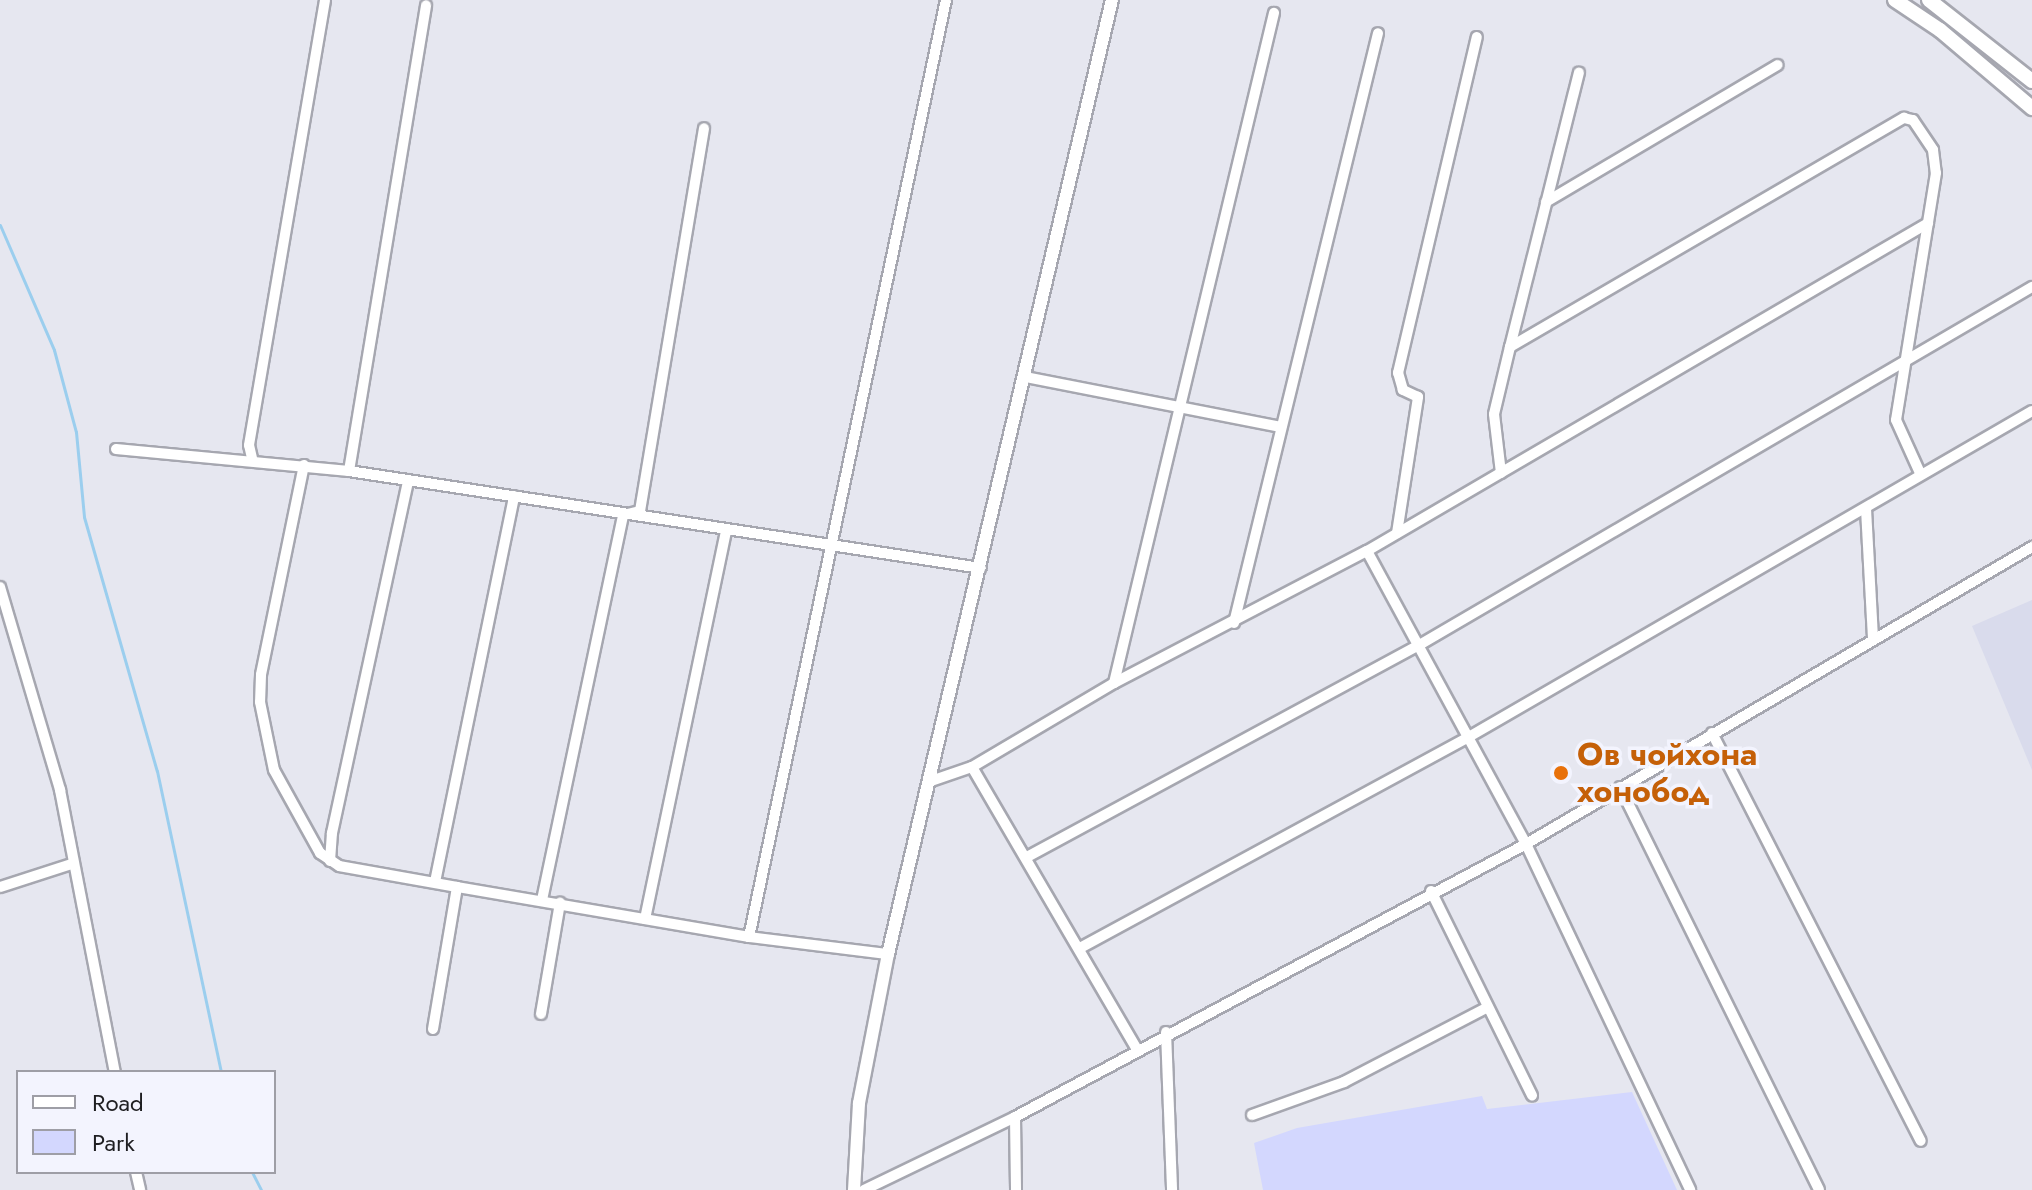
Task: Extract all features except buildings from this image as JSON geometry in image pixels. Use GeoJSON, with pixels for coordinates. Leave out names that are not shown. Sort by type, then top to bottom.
{"type":"FeatureCollection","features":[{"type":"Feature","properties":{"kind":"highway"},"geometry":{"type":"LineString","coordinates":[[1895,0],[1940,30],[2032,108]]}},
{"type":"Feature","properties":{"kind":"highway"},"geometry":{"type":"LineString","coordinates":[[1929,0],[2032,81]]}},
{"type":"Feature","properties":{"kind":"main road"},"geometry":{"type":"LineString","coordinates":[[854,1190],[859,1103],[888,954],[1026,377],[1112,0]]}},
{"type":"Feature","properties":{"kind":"street"},"geometry":{"type":"LineString","coordinates":[[252,458],[249,445],[325,0]]}},
{"type":"Feature","properties":{"kind":"street"},"geometry":{"type":"LineString","coordinates":[[749,937],[834,546],[946,0]]}},
{"type":"Feature","properties":{"kind":"street"},"geometry":{"type":"LineString","coordinates":[[349,471],[426,5]]}},
{"type":"Feature","properties":{"kind":"street"},"geometry":{"type":"LineString","coordinates":[[1114,683],[1177,407],[1274,13]]}},
{"type":"Feature","properties":{"kind":"street"},"geometry":{"type":"LineString","coordinates":[[1234,623],[1378,33]]}},
{"type":"Feature","properties":{"kind":"street"},"geometry":{"type":"LineString","coordinates":[[1397,533],[1418,397],[1403,390],[1398,373],[1477,37]]}},
{"type":"Feature","properties":{"kind":"street"},"geometry":{"type":"LineString","coordinates":[[1546,202],[1778,65]]}},
{"type":"Feature","properties":{"kind":"street"},"geometry":{"type":"LineString","coordinates":[[1501,473],[1494,414],[1579,73]]}},
{"type":"Feature","properties":{"kind":"street"},"geometry":{"type":"LineString","coordinates":[[1510,347],[1897,119],[1913,120],[1933,150],[1936,173],[1896,420],[1920,473]]}},
{"type":"Feature","properties":{"kind":"street"},"geometry":{"type":"LineString","coordinates":[[623,515],[640,511],[704,128]]}},
{"type":"Feature","properties":{"kind":"street"},"geometry":{"type":"LineString","coordinates":[[931,781],[972,767],[1114,683],[1367,551],[1928,223]]}},
{"type":"Feature","properties":{"kind":"street"},"geometry":{"type":"LineString","coordinates":[[1027,857],[1421,644],[2032,287]]}},
{"type":"Feature","properties":{"kind":"street"},"geometry":{"type":"LineString","coordinates":[[1026,377],[1281,427]]}},
{"type":"Feature","properties":{"kind":"street"},"geometry":{"type":"LineString","coordinates":[[1080,948],[1467,738],[1866,509],[1920,473],[2032,411]]}},
{"type":"Feature","properties":{"kind":"street"},"geometry":{"type":"LineString","coordinates":[[116,449],[252,458],[349,471],[981,568]]}},
{"type":"Feature","properties":{"kind":"street"},"geometry":{"type":"LineString","coordinates":[[304,465],[261,675],[260,702],[274,770],[297,817],[330,861],[457,887],[749,937],[888,954]]}},
{"type":"Feature","properties":{"kind":"street"},"geometry":{"type":"LineString","coordinates":[[330,861],[332,833],[408,480]]}},
{"type":"Feature","properties":{"kind":"street"},"geometry":{"type":"LineString","coordinates":[[435,882],[514,496]]}},
{"type":"Feature","properties":{"kind":"street"},"geometry":{"type":"LineString","coordinates":[[1866,509],[1873,640]]}},
{"type":"Feature","properties":{"kind":"street"},"geometry":{"type":"LineString","coordinates":[[542,900],[623,515]]}},
{"type":"Feature","properties":{"kind":"street"},"geometry":{"type":"LineString","coordinates":[[645,919],[726,531]]}},
{"type":"Feature","properties":{"kind":"street"},"geometry":{"type":"LineString","coordinates":[[864,1190],[1015,1117],[1136,1048],[1526,844],[2032,547]]}},
{"type":"Feature","properties":{"kind":"street"},"geometry":{"type":"LineString","coordinates":[[1367,551],[1421,644],[1467,738],[1526,844],[1690,1190]]}},
{"type":"Feature","properties":{"kind":"street"},"geometry":{"type":"LineString","coordinates":[[0,587],[60,790],[71,864],[115,1070]]}},
{"type":"Feature","properties":{"kind":"street"},"geometry":{"type":"LineString","coordinates":[[1712,733],[1921,1141]]}},
{"type":"Feature","properties":{"kind":"street"},"geometry":{"type":"LineString","coordinates":[[972,767],[1136,1048]]}},
{"type":"Feature","properties":{"kind":"street"},"geometry":{"type":"LineString","coordinates":[[1620,787],[1819,1190]]}},
{"type":"Feature","properties":{"kind":"street"},"geometry":{"type":"LineString","coordinates":[[0,887],[71,864]]}},
{"type":"Feature","properties":{"kind":"street"},"geometry":{"type":"LineString","coordinates":[[433,1029],[457,887]]}},
{"type":"Feature","properties":{"kind":"street"},"geometry":{"type":"LineString","coordinates":[[1431,891],[1532,1095]]}},
{"type":"Feature","properties":{"kind":"street"},"geometry":{"type":"LineString","coordinates":[[541,1014],[560,903]]}},
{"type":"Feature","properties":{"kind":"street"},"geometry":{"type":"LineString","coordinates":[[1252,1115],[1344,1082],[1488,1007]]}},
{"type":"Feature","properties":{"kind":"street"},"geometry":{"type":"LineString","coordinates":[[1166,1032],[1172,1190]]}},
{"type":"Feature","properties":{"kind":"street"},"geometry":{"type":"LineString","coordinates":[[1015,1117],[1016,1190]]}},
{"type":"Feature","properties":{"kind":"shaded area"},"geometry":{"type":"Polygon","coordinates":[[[2032,600],[2032,770],[1972,626],[2032,600]]]}},
{"type":"Feature","properties":{"kind":"green space"},"geometry":{"type":"Polygon","coordinates":[[[1632,1092],[1677,1190],[1263,1190],[1254,1143],[1297,1128],[1482,1096],[1487,1109],[1632,1092]]]}},
{"type":"Feature","properties":{"kind":"waterway"},"geometry":{"type":"LineString","coordinates":[[0,225],[54,350],[76,432],[84,517],[157,771],[221,1070]]}},
{"type":"Feature","properties":{"kind":"waterway"},"geometry":{"type":"LineString","coordinates":[[253,1174],[261,1190]]}},
{"type":"Feature","properties":{"kind":"place","name":"Ов чойхона хонобод"},"geometry":{"type":"Point","coordinates":[1561,773]}}]}
